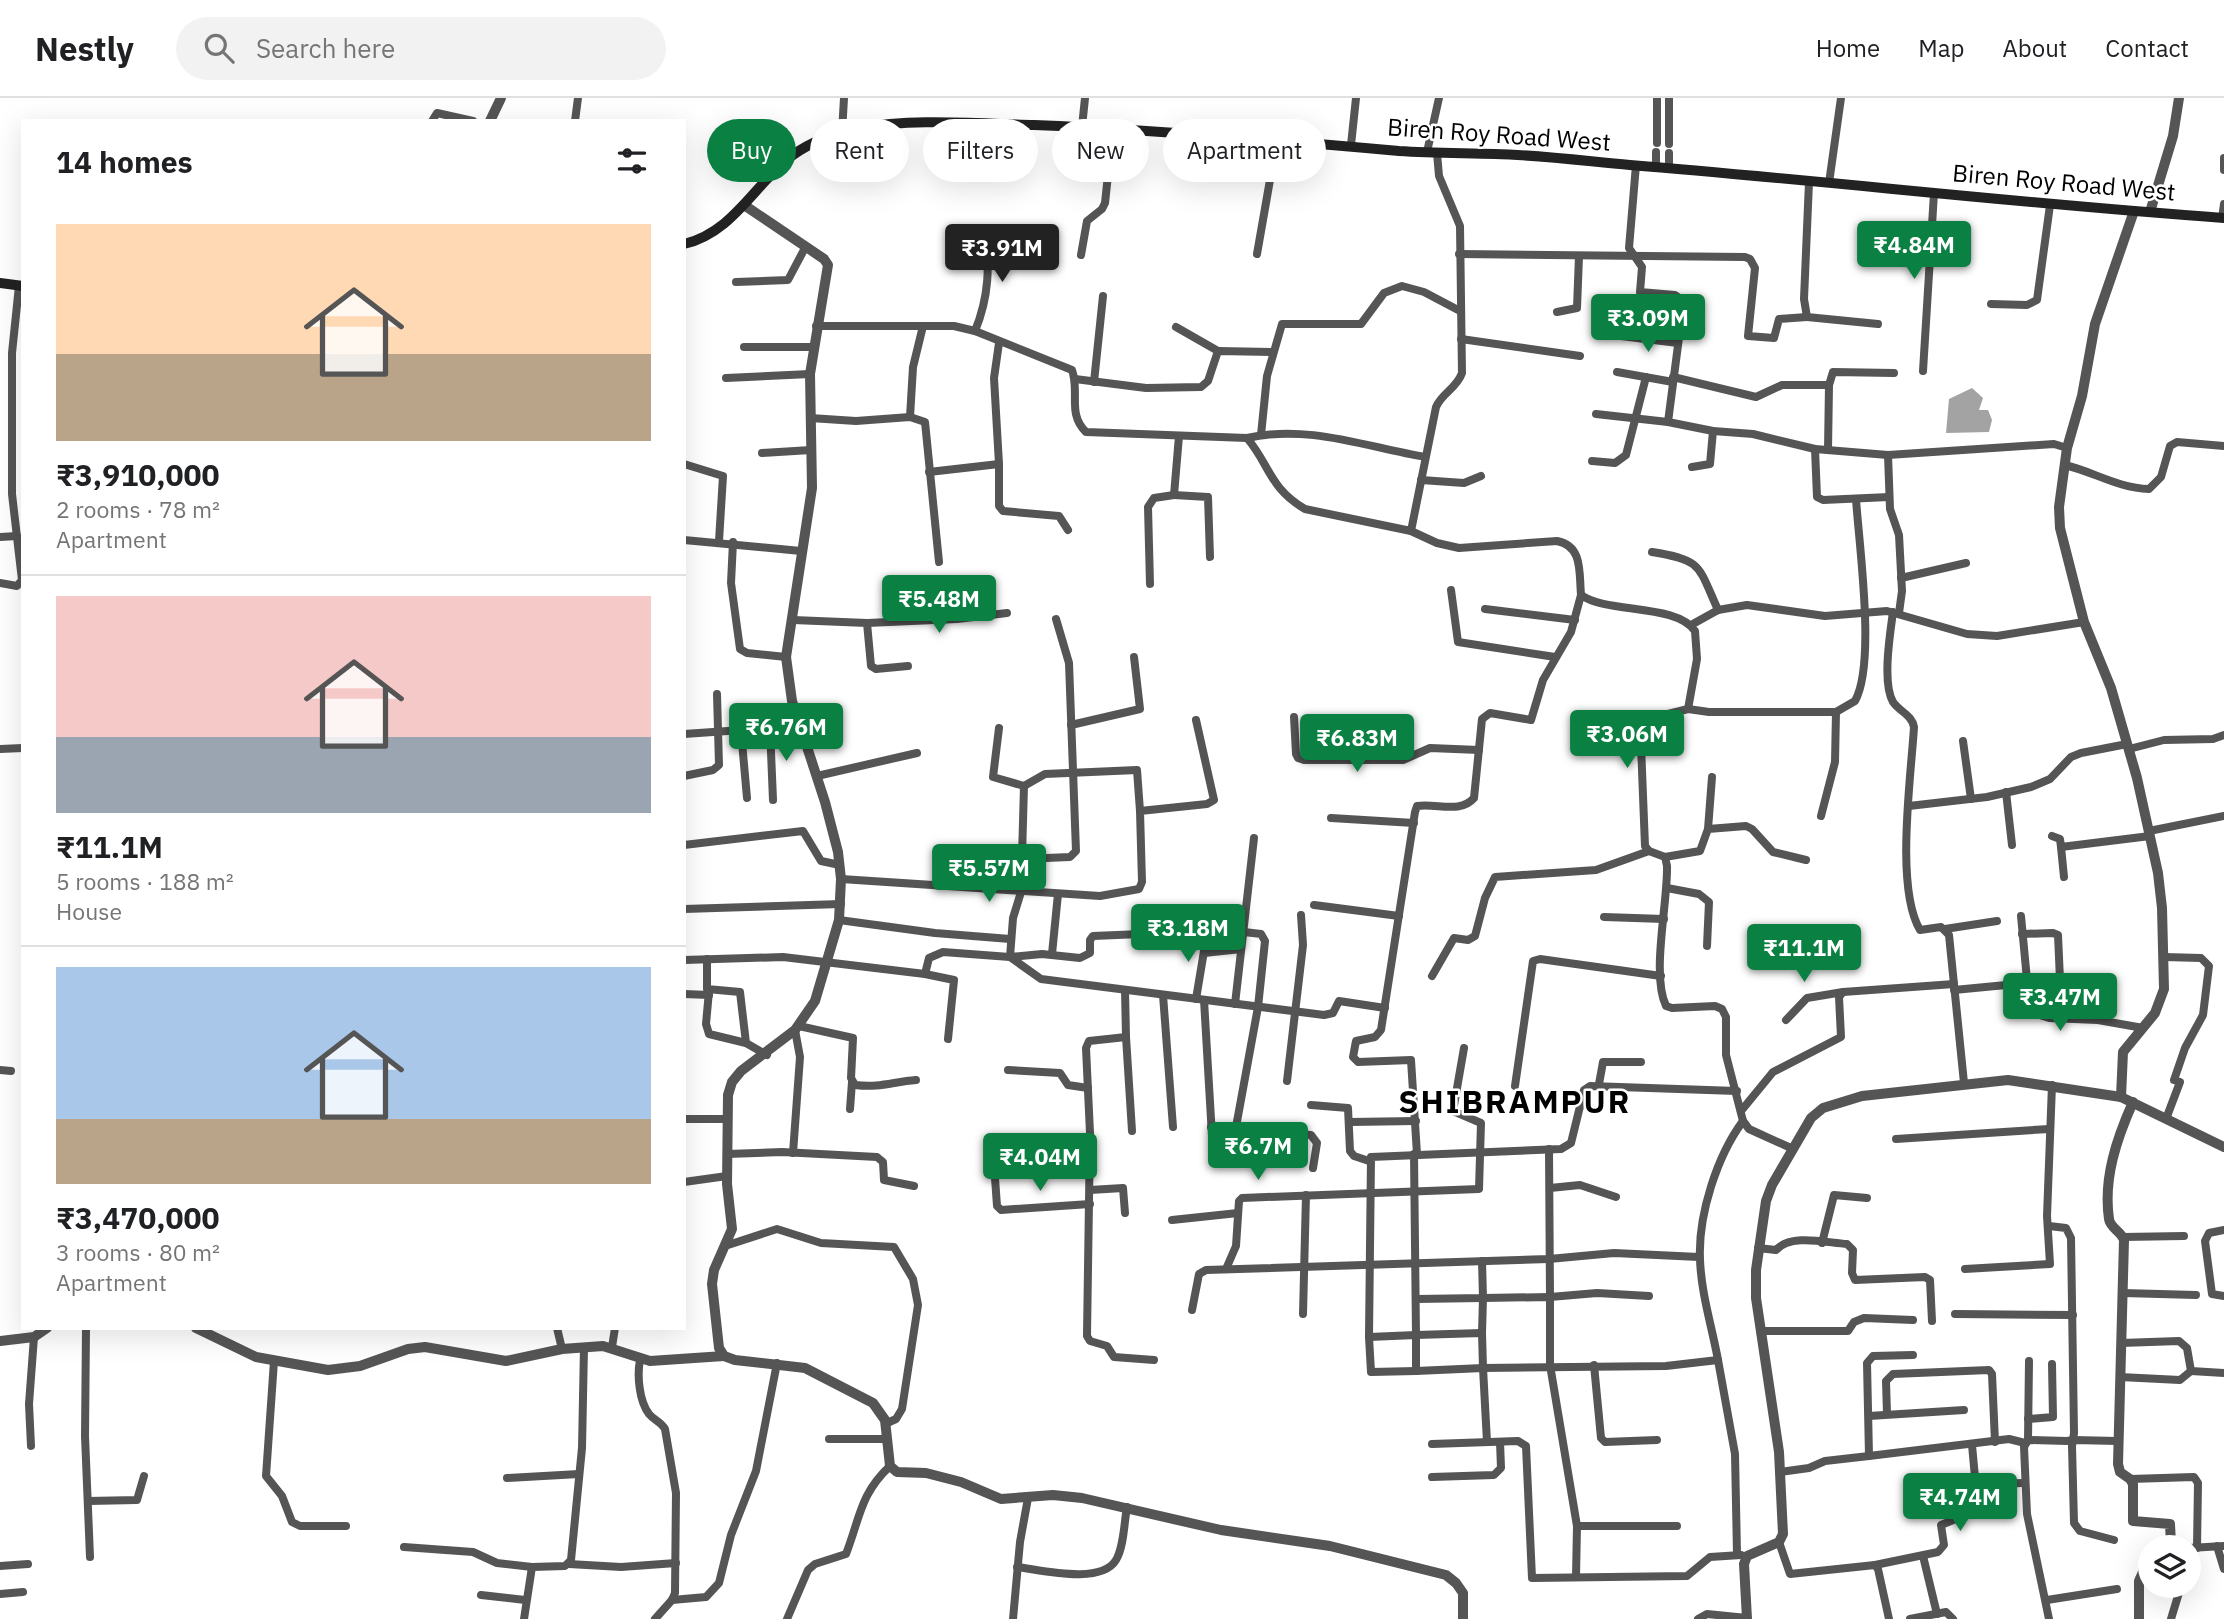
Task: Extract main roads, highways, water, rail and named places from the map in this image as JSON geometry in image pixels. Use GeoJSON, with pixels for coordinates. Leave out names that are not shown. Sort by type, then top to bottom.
{"type":"FeatureCollection","features":[{"type":"Feature","properties":{"kind":"main road","name":"Biren Roy Road West"},"geometry":{"type":"LineString","coordinates":[[686,244],[704,239],[721,229],[793,156],[813,144],[842,133],[893,125],[1113,128],[1432,153],[1499,154],[2050,205],[2223,218]]}},
{"type":"Feature","properties":{"kind":"main road"},"geometry":{"type":"LineString","coordinates":[[0,283],[21,286]]}},
{"type":"Feature","properties":{"kind":"district","name":"SHIBRAMPUR"},"geometry":{"type":"Point","coordinates":[1515,1102]}}]}
